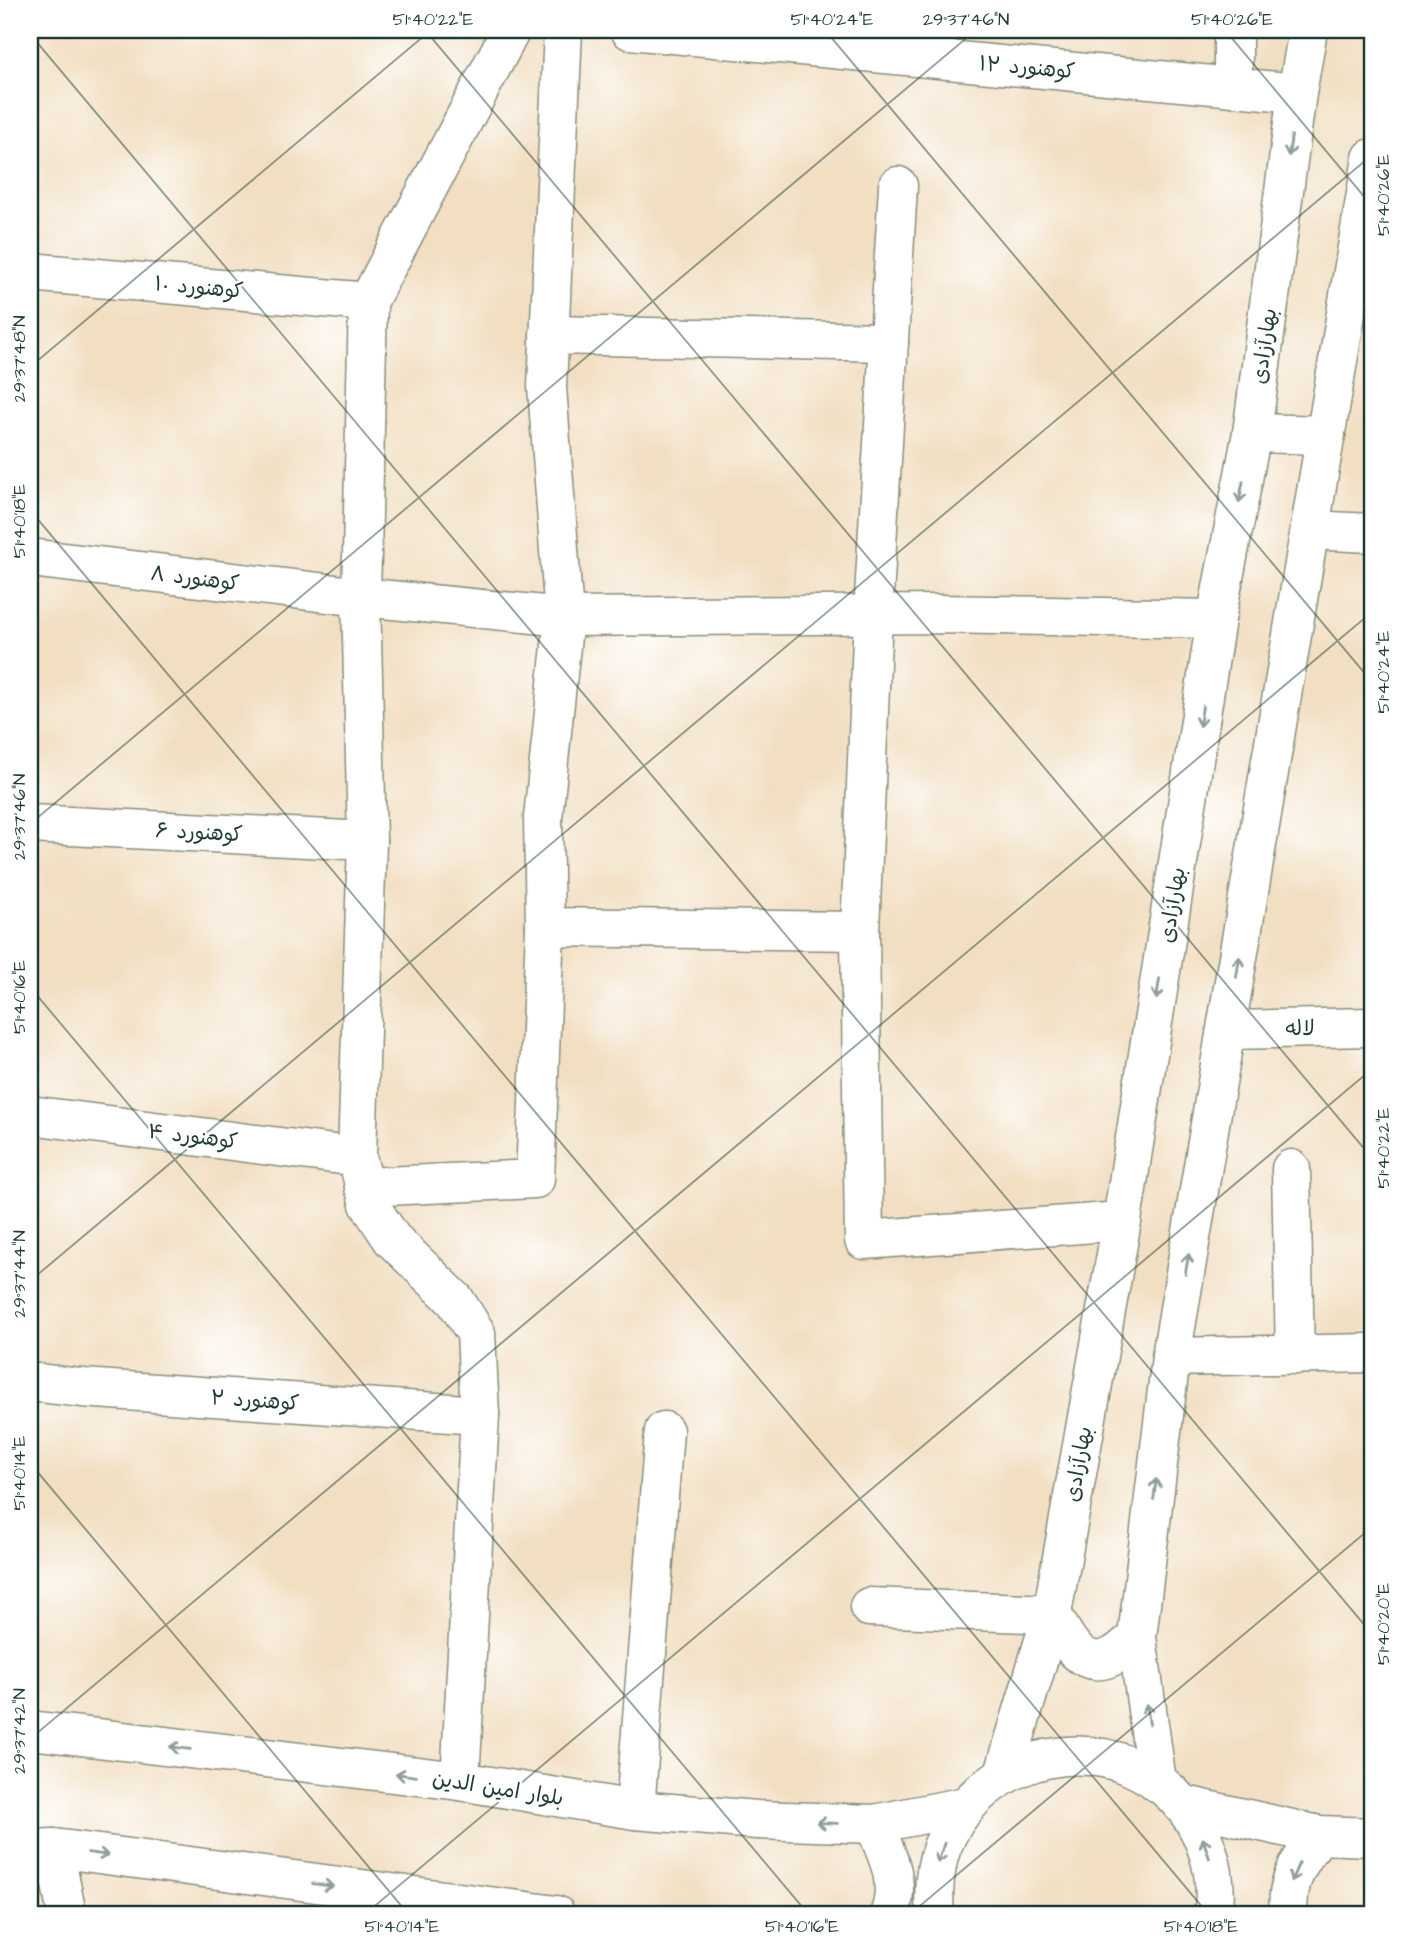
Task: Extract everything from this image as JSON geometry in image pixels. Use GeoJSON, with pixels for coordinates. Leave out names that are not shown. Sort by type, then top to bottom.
{"type":"FeatureCollection","features":[{"type":"Feature","properties":{"kind":"street"},"geometry":{"type":"LineString","coordinates":[[460,1781],[480,1415],[476,1333],[454,1300],[392,1239],[369,1205],[360,1172],[368,841],[361,597],[368,302],[511,30]]}},
{"type":"Feature","properties":{"kind":"street"},"geometry":{"type":"LineString","coordinates":[[563,30],[547,387],[564,617],[543,818],[545,927],[860,931]]}},
{"type":"Feature","properties":{"kind":"street","name":"کوهنورد ۱۲"},"geometry":{"type":"LineString","coordinates":[[630,30],[1297,93]]}},
{"type":"Feature","properties":{"kind":"street"},"geometry":{"type":"LineString","coordinates":[[1233,30],[1233,87]]}},
{"type":"Feature","properties":{"kind":"street","name":"بهارآزادی"},"geometry":{"type":"LineString","coordinates":[[1004,1774],[1052,1614],[1122,1222],[1216,619],[1252,433],[1297,93],[1308,30]]}},
{"type":"Feature","properties":{"kind":"street"},"geometry":{"type":"LineString","coordinates":[[1169,1793],[1138,1637],[1171,1357],[1326,435],[1367,223],[1372,158]]}},
{"type":"Feature","properties":{"kind":"street"},"geometry":{"type":"LineString","coordinates":[[898,186],[873,614],[860,931],[864,1240],[1122,1222]]}},
{"type":"Feature","properties":{"kind":"street","name":"کوهنورد ۱۰"},"geometry":{"type":"LineString","coordinates":[[30,272],[368,302]]}},
{"type":"Feature","properties":{"kind":"street"},"geometry":{"type":"LineString","coordinates":[[549,335],[889,342]]}},
{"type":"Feature","properties":{"kind":"street"},"geometry":{"type":"LineString","coordinates":[[1252,433],[1326,435]]}},
{"type":"Feature","properties":{"kind":"street"},"geometry":{"type":"LineString","coordinates":[[1310,530],[1372,533]]}},
{"type":"Feature","properties":{"kind":"street","name":"کوهنورد ۸"},"geometry":{"type":"LineString","coordinates":[[30,558],[361,597],[564,617],[873,614],[1216,619]]}},
{"type":"Feature","properties":{"kind":"street","name":"کوهنورد ۶"},"geometry":{"type":"LineString","coordinates":[[30,824],[368,841]]}},
{"type":"Feature","properties":{"kind":"street","name":"کوهنورد ۴"},"geometry":{"type":"LineString","coordinates":[[30,1115],[360,1172],[535,1179],[545,927]]}},
{"type":"Feature","properties":{"kind":"street","name":"لاله"},"geometry":{"type":"LineString","coordinates":[[1227,1030],[1372,1027]]}},
{"type":"Feature","properties":{"kind":"street"},"geometry":{"type":"LineString","coordinates":[[1291,1169],[1294,1355]]}},
{"type":"Feature","properties":{"kind":"street"},"geometry":{"type":"LineString","coordinates":[[1171,1357],[1372,1353]]}},
{"type":"Feature","properties":{"kind":"street","name":"کوهنورد ۲"},"geometry":{"type":"LineString","coordinates":[[30,1382],[82,1388],[480,1415]]}},
{"type":"Feature","properties":{"kind":"street"},"geometry":{"type":"LineString","coordinates":[[635,1810],[664,1431]]}},
{"type":"Feature","properties":{"kind":"street"},"geometry":{"type":"LineString","coordinates":[[869,1606],[1052,1614],[1076,1653],[1091,1660],[1111,1657],[1138,1637]]}},
{"type":"Feature","properties":{"kind":"street","name":"بلوار امین الدین"},"geometry":{"type":"LineString","coordinates":[[30,1730],[460,1781],[635,1810],[757,1821],[874,1824],[967,1806]]}},
{"type":"Feature","properties":{"kind":"street"},"geometry":{"type":"LineString","coordinates":[[935,1915],[933,1896],[942,1847],[967,1806],[984,1788],[1004,1774],[1050,1757],[1074,1755],[1122,1763],[1169,1793],[1196,1824],[1206,1846],[1215,1889],[1213,1915]]}},
{"type":"Feature","properties":{"kind":"street"},"geometry":{"type":"LineString","coordinates":[[1169,1793],[1319,1835],[1372,1837]]}},
{"type":"Feature","properties":{"kind":"street"},"geometry":{"type":"LineString","coordinates":[[874,1824],[892,1865],[895,1890],[889,1915]]}},
{"type":"Feature","properties":{"kind":"street"},"geometry":{"type":"LineString","coordinates":[[1289,1915],[1287,1898],[1291,1878],[1302,1857],[1319,1835]]}},
{"type":"Feature","properties":{"kind":"street"},"geometry":{"type":"LineString","coordinates":[[67,1915],[42,1848],[467,1910],[556,1915]]}}]}
